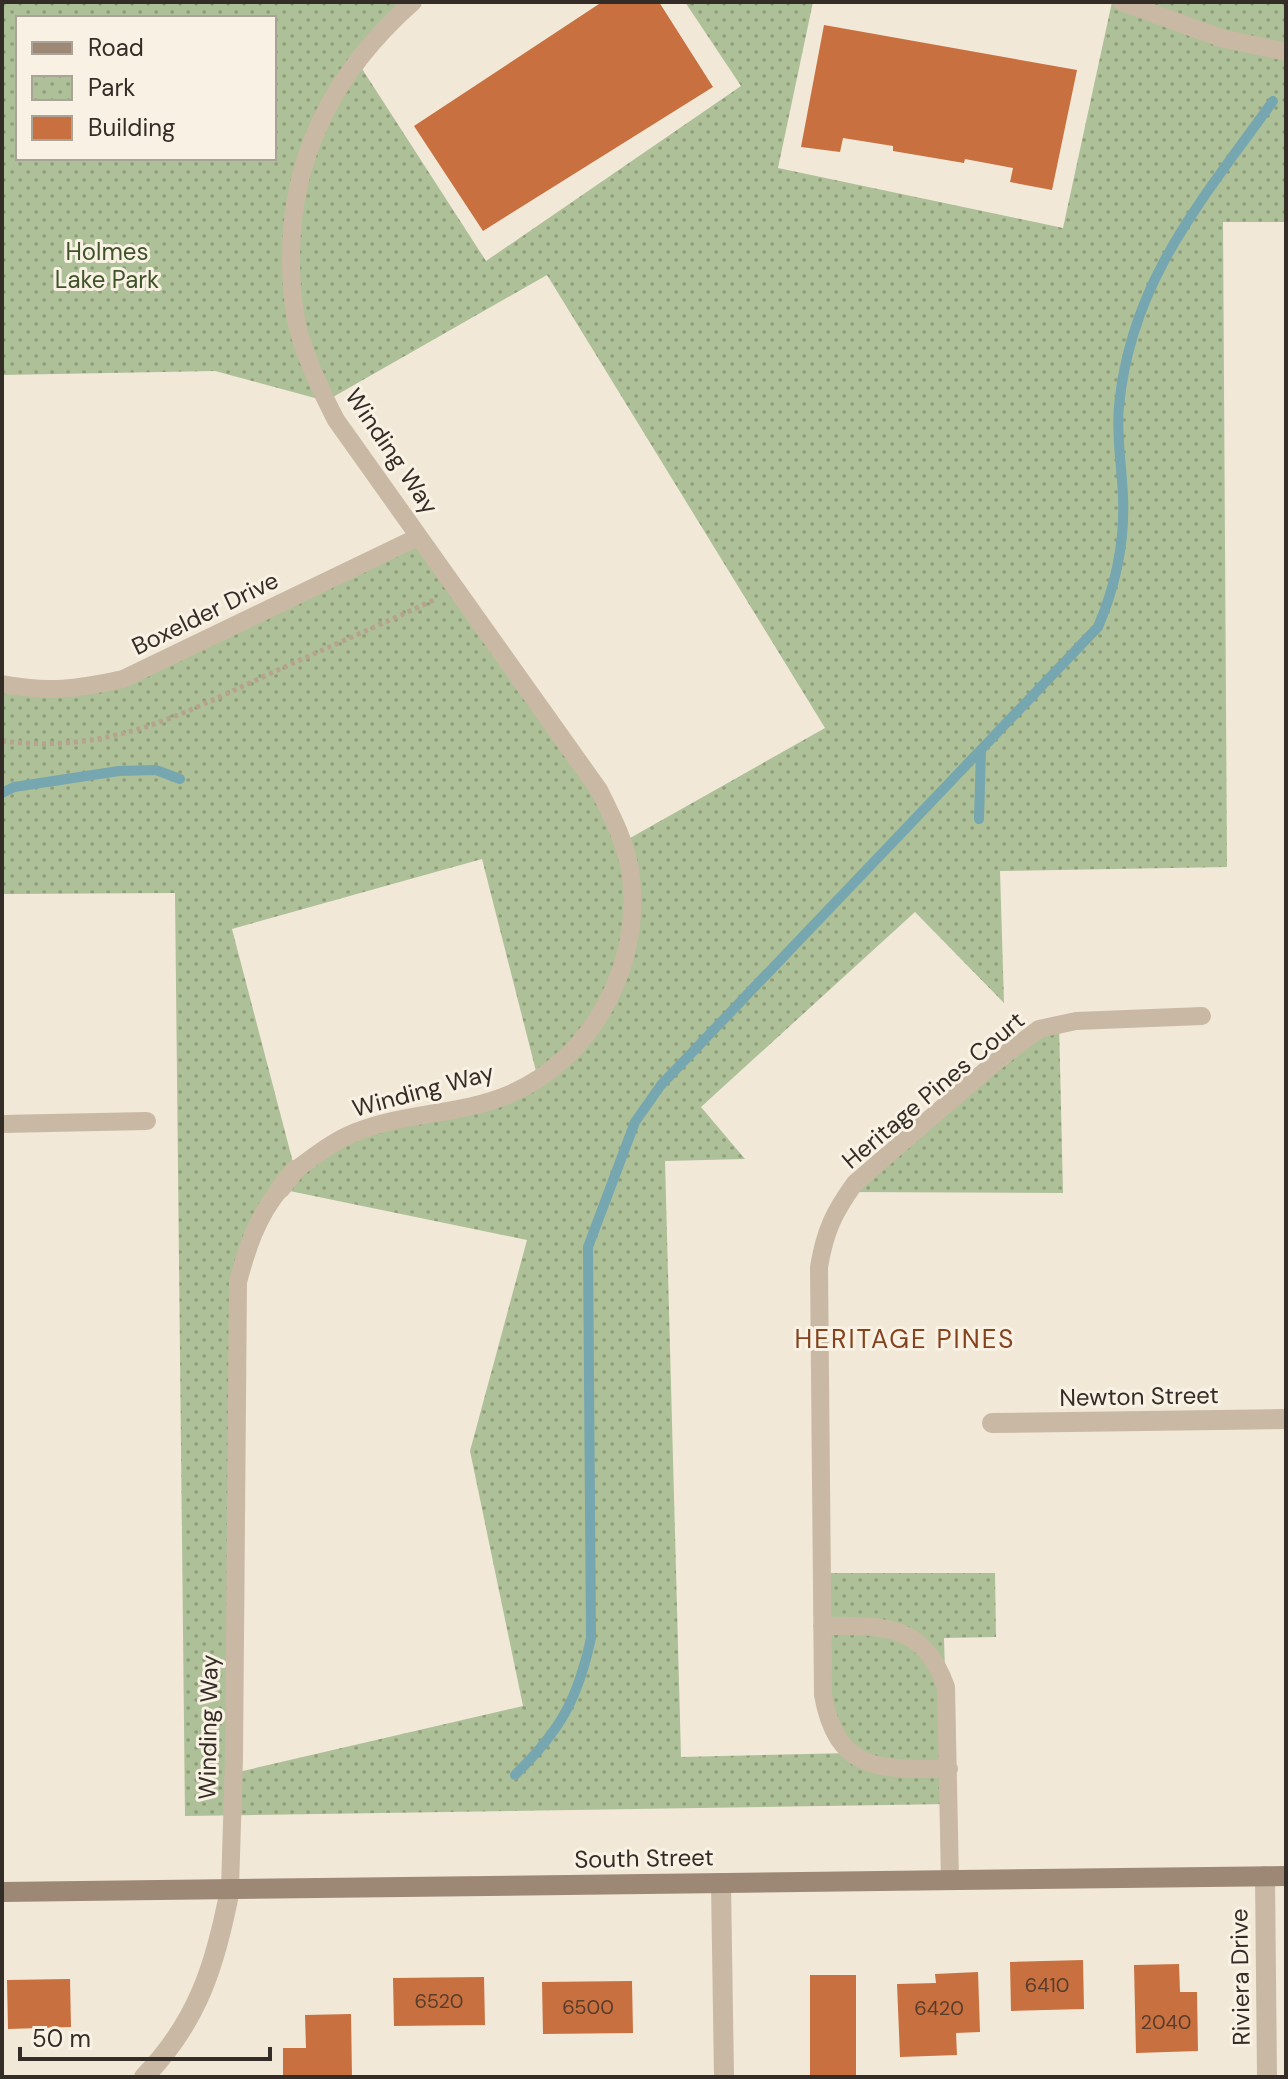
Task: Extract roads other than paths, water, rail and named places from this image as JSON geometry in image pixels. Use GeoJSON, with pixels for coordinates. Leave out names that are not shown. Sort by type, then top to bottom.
{"type":"FeatureCollection","features":[{"type":"Feature","properties":{"kind":"main road","name":"South Street"},"geometry":{"type":"LineString","coordinates":[[2,1892],[1286,1876]]}},
{"type":"Feature","properties":{"kind":"street","name":"Winding Way"},"geometry":{"type":"LineString","coordinates":[[280,1189],[295,1170]]}},
{"type":"Feature","properties":{"kind":"street","name":"Newton Street"},"geometry":{"type":"LineString","coordinates":[[992,1423],[1286,1419]]}},
{"type":"Feature","properties":{"kind":"street","name":"Riviera Drive"},"geometry":{"type":"LineString","coordinates":[[1265,1876],[1267,2077]]}},
{"type":"Feature","properties":{"kind":"street"},"geometry":{"type":"LineString","coordinates":[[721,1883],[724,2077]]}},
{"type":"Feature","properties":{"kind":"street"},"geometry":{"type":"LineString","coordinates":[[150,2075],[183,2029],[204,1992],[220,1942],[230,1889]]}},
{"type":"Feature","properties":{"kind":"lane","name":"Winding Way"},"geometry":{"type":"LineString","coordinates":[[295,1170],[329,1145],[357,1131],[388,1122],[481,1105],[539,1079],[571,1052],[598,1019],[618,982],[629,942],[633,911],[630,869],[618,828],[599,790],[336,420],[317,383],[299,333],[291,281],[291,228],[300,176],[316,127],[342,80],[374,38],[413,2]]}},
{"type":"Feature","properties":{"kind":"lane"},"geometry":{"type":"LineString","coordinates":[[1122,2],[1221,38],[1286,52]]}},
{"type":"Feature","properties":{"kind":"lane","name":"Boxelder Drive"},"geometry":{"type":"LineString","coordinates":[[2,684],[38,690],[82,688],[123,679],[418,537]]}},
{"type":"Feature","properties":{"kind":"lane","name":"Heritage Pines Court"},"geometry":{"type":"LineString","coordinates":[[949,1769],[889,1769],[869,1764],[837,1738],[827,1719],[823,1695],[819,1267],[824,1237],[837,1208],[855,1183],[1000,1058],[1039,1029],[1076,1021],[1202,1016]]}},
{"type":"Feature","properties":{"kind":"lane"},"geometry":{"type":"LineString","coordinates":[[2,1124],[147,1121]]}},
{"type":"Feature","properties":{"kind":"lane","name":"Winding Way"},"geometry":{"type":"LineString","coordinates":[[230,1889],[238,1282],[249,1241],[268,1203],[280,1189]]}},
{"type":"Feature","properties":{"kind":"lane"},"geometry":{"type":"LineString","coordinates":[[822,1626],[892,1629],[911,1636],[927,1650],[939,1667],[946,1687],[950,1880]]}},
{"type":"Feature","properties":{"kind":"waterway"},"geometry":{"type":"LineString","coordinates":[[515,1775],[544,1744],[565,1713],[580,1679],[591,1638],[588,1247],[635,1122],[661,1085],[1098,627],[1114,580],[1120,547],[1123,514],[1119,406],[1126,361],[1138,319],[1174,243],[1273,101]]}},
{"type":"Feature","properties":{"kind":"waterway"},"geometry":{"type":"LineString","coordinates":[[979,819],[981,750]]}},
{"type":"Feature","properties":{"kind":"waterway"},"geometry":{"type":"LineString","coordinates":[[2,793],[14,787],[119,771],[156,770],[180,779]]}},
{"type":"Feature","properties":{"kind":"district","name":"HERITAGE PINES"},"geometry":{"type":"Point","coordinates":[905,1339]}},
{"type":"Feature","properties":{"kind":"park label","name":"Holmes Lake Park"},"geometry":{"type":"Point","coordinates":[107,265]}}]}
